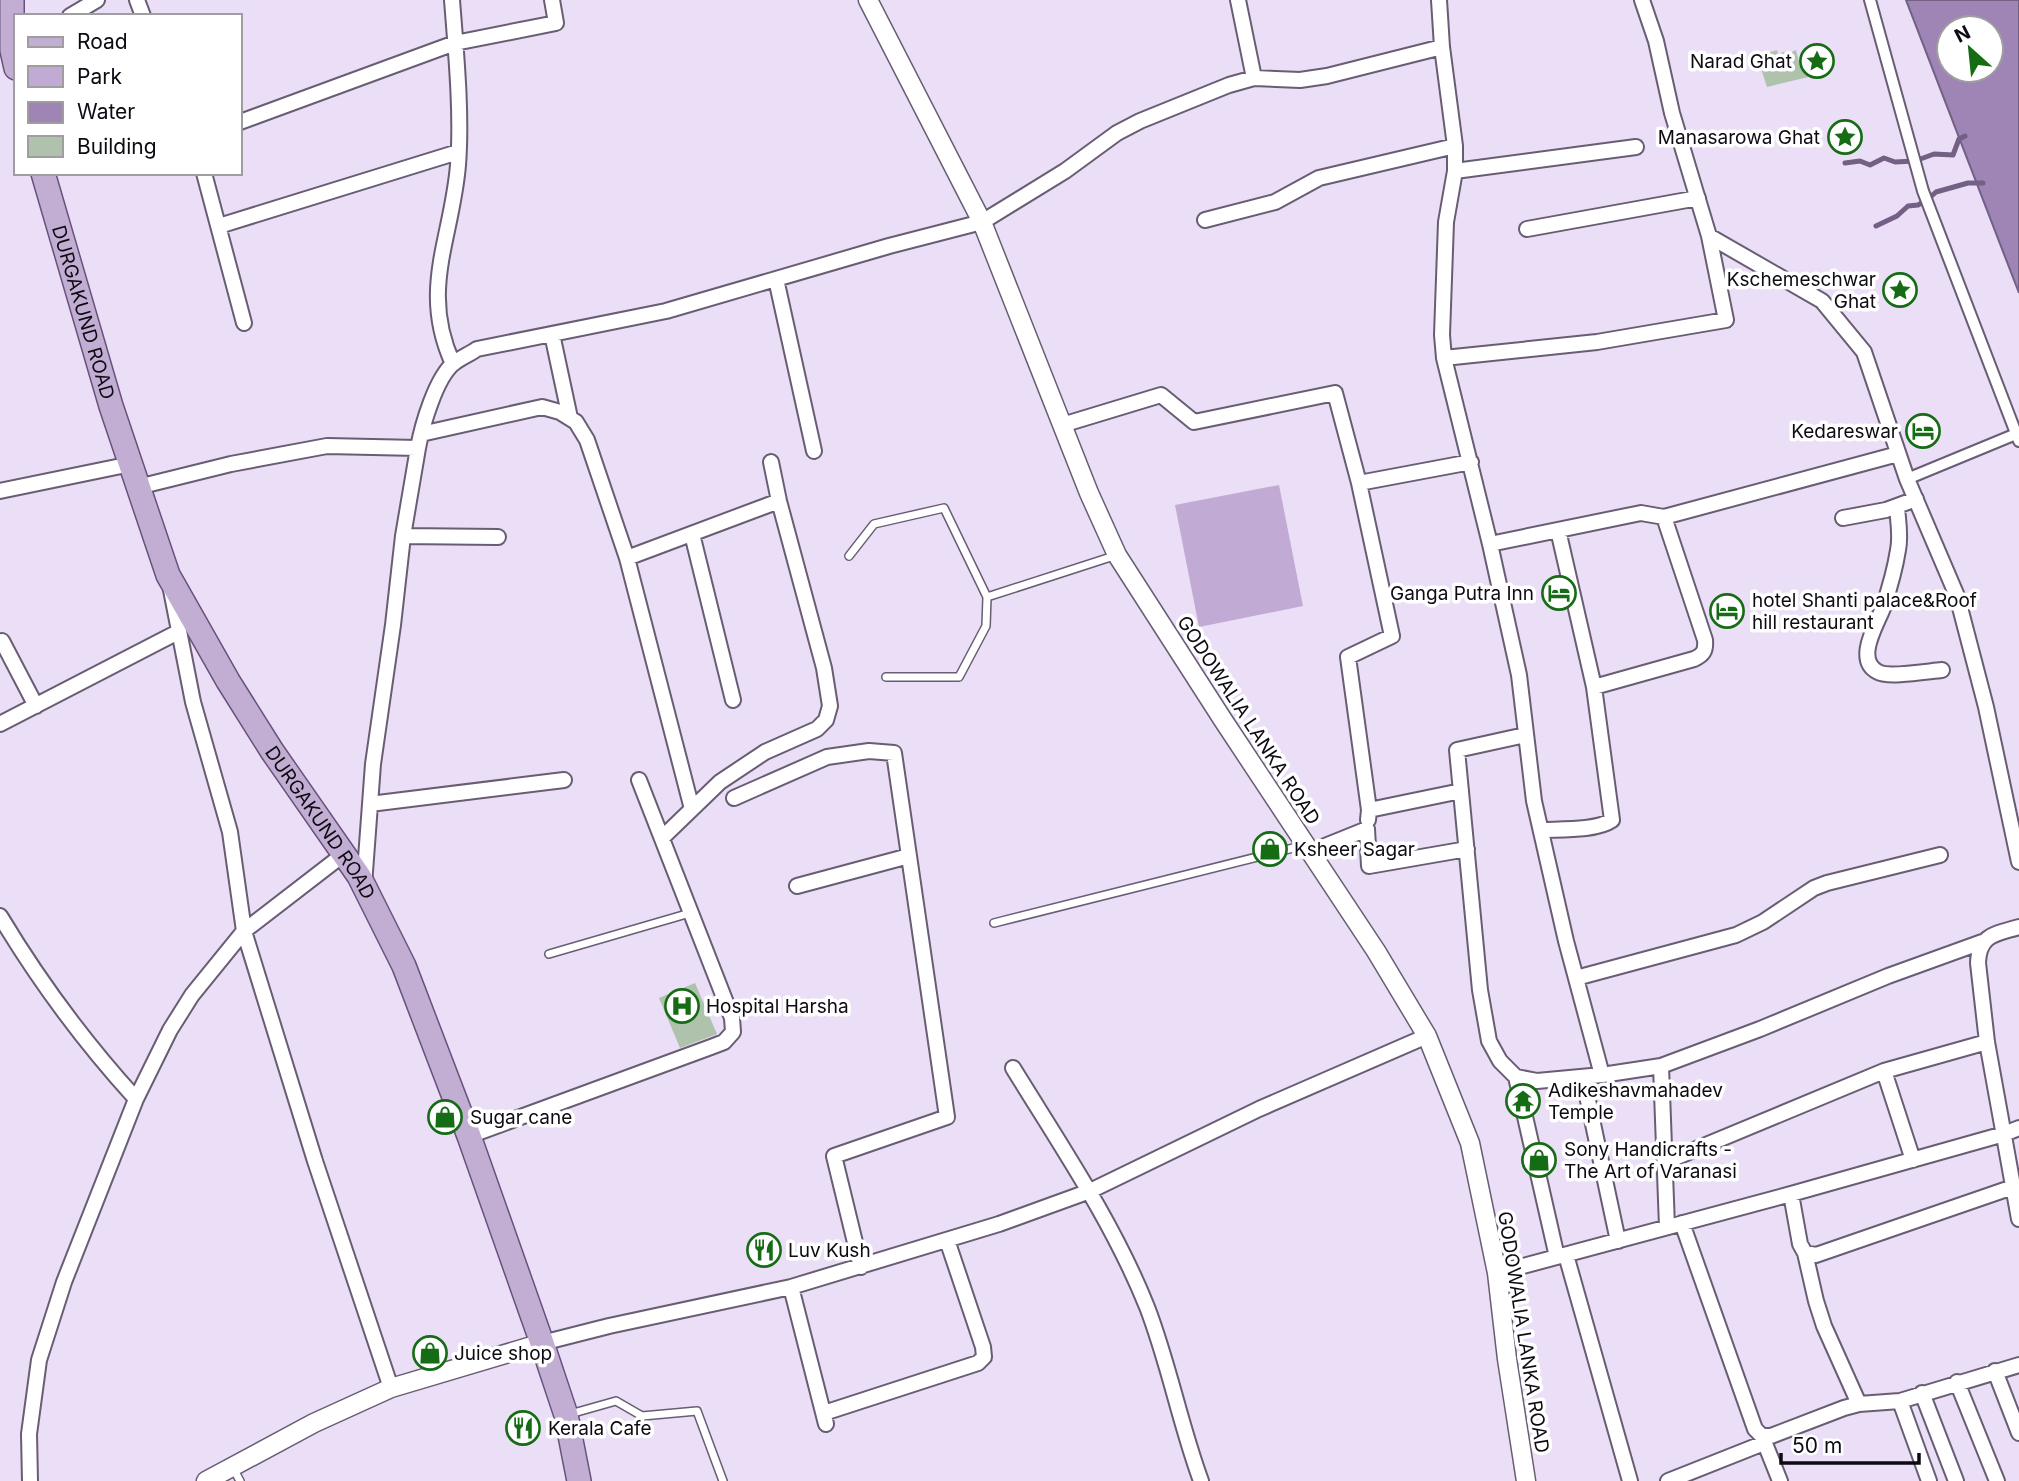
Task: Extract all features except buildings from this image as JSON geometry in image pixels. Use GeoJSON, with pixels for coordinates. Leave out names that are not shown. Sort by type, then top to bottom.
{"type":"FeatureCollection","features":[{"type":"Feature","properties":{"kind":"main road"},"geometry":{"type":"LineString","coordinates":[[11,56],[12,0]]}},
{"type":"Feature","properties":{"kind":"main road","name":"DURGAKUND ROAD"},"geometry":{"type":"LineString","coordinates":[[44,175],[111,406],[168,575],[265,739],[364,886],[404,965],[542,1343],[566,1415],[579,1481]]}},
{"type":"Feature","properties":{"kind":"street"},"geometry":{"type":"LineString","coordinates":[[73,14],[97,0]]}},
{"type":"Feature","properties":{"kind":"street"},"geometry":{"type":"LineString","coordinates":[[452,0],[458,152],[454,196],[439,269],[438,299],[439,323],[453,364]]}},
{"type":"Feature","properties":{"kind":"street"},"geometry":{"type":"LineString","coordinates":[[242,121],[455,43],[556,23],[552,0]]}},
{"type":"Feature","properties":{"kind":"street","name":"GODOWALIA LANKA ROAD"},"geometry":{"type":"LineString","coordinates":[[868,0],[982,222],[1089,493],[1118,555],[1376,951],[1427,1036],[1470,1143],[1497,1273],[1526,1481]]}},
{"type":"Feature","properties":{"kind":"street"},"geometry":{"type":"LineString","coordinates":[[1238,0],[1254,78]]}},
{"type":"Feature","properties":{"kind":"street"},"geometry":{"type":"LineString","coordinates":[[1439,0],[1442,47],[1455,146],[1455,171],[1446,222],[1444,358],[1471,462],[1518,675],[1534,801],[1602,1075]]}},
{"type":"Feature","properties":{"kind":"street"},"geometry":{"type":"LineString","coordinates":[[1444,358],[1597,341],[1726,320],[1709,236],[1672,113],[1656,41],[1642,0]]}},
{"type":"Feature","properties":{"kind":"street"},"geometry":{"type":"LineString","coordinates":[[1870,0],[1923,191],[2017,437],[1907,479]]}},
{"type":"Feature","properties":{"kind":"street"},"geometry":{"type":"LineString","coordinates":[[364,886],[373,764],[403,536],[419,441],[436,386],[453,364],[478,349],[666,311],[889,246],[982,222],[1065,171],[1117,133],[1229,85],[1254,78],[1300,80],[1327,76],[1442,47]]}},
{"type":"Feature","properties":{"kind":"street"},"geometry":{"type":"LineString","coordinates":[[1205,220],[1275,202],[1319,178],[1455,146]]}},
{"type":"Feature","properties":{"kind":"street"},"geometry":{"type":"LineString","coordinates":[[1455,171],[1636,147]]}},
{"type":"Feature","properties":{"kind":"street"},"geometry":{"type":"LineString","coordinates":[[219,226],[458,152]]}},
{"type":"Feature","properties":{"kind":"street"},"geometry":{"type":"LineString","coordinates":[[205,175],[244,323]]}},
{"type":"Feature","properties":{"kind":"street"},"geometry":{"type":"LineString","coordinates":[[1527,229],[1698,198]]}},
{"type":"Feature","properties":{"kind":"street"},"geometry":{"type":"LineString","coordinates":[[1709,236],[1822,301],[1864,352],[1907,479],[1957,596],[1986,707],[2019,862]]}},
{"type":"Feature","properties":{"kind":"street"},"geometry":{"type":"LineString","coordinates":[[776,279],[814,451]]}},
{"type":"Feature","properties":{"kind":"street"},"geometry":{"type":"LineString","coordinates":[[552,334],[570,418]]}},
{"type":"Feature","properties":{"kind":"street"},"geometry":{"type":"LineString","coordinates":[[1062,425],[1161,395],[1194,422],[1335,393],[1360,483],[1392,636],[1348,657],[1369,810],[1369,866],[1467,849]]}},
{"type":"Feature","properties":{"kind":"street"},"geometry":{"type":"LineString","coordinates":[[138,487],[231,464],[327,446],[419,441],[542,407],[560,412],[576,422],[587,440],[627,558],[692,809]]}},
{"type":"Feature","properties":{"kind":"street"},"geometry":{"type":"LineString","coordinates":[[1490,544],[1641,513],[1664,517],[1898,454]]}},
{"type":"Feature","properties":{"kind":"street"},"geometry":{"type":"LineString","coordinates":[[662,838],[720,782],[743,765],[817,729],[826,720],[830,706],[824,668],[771,462]]}},
{"type":"Feature","properties":{"kind":"street"},"geometry":{"type":"LineString","coordinates":[[1360,483],[1471,462]]}},
{"type":"Feature","properties":{"kind":"street"},"geometry":{"type":"LineString","coordinates":[[0,491],[131,464]]}},
{"type":"Feature","properties":{"kind":"street"},"geometry":{"type":"LineString","coordinates":[[1843,518],[1872,514],[1916,499]]}},
{"type":"Feature","properties":{"kind":"street"},"geometry":{"type":"LineString","coordinates":[[627,558],[779,501]]}},
{"type":"Feature","properties":{"kind":"street"},"geometry":{"type":"LineString","coordinates":[[1897,507],[1899,548],[1883,608],[1869,639],[1868,659],[1878,673],[1942,670]]}},
{"type":"Feature","properties":{"kind":"street"},"geometry":{"type":"LineString","coordinates":[[1594,687],[1694,659],[1702,655],[1706,648],[1664,517]]}},
{"type":"Feature","properties":{"kind":"street"},"geometry":{"type":"LineString","coordinates":[[1541,830],[1595,827],[1612,820],[1594,687],[1558,530]]}},
{"type":"Feature","properties":{"kind":"street"},"geometry":{"type":"LineString","coordinates":[[692,534],[733,700]]}},
{"type":"Feature","properties":{"kind":"street"},"geometry":{"type":"LineString","coordinates":[[403,536],[498,537]]}},
{"type":"Feature","properties":{"kind":"street"},"geometry":{"type":"LineString","coordinates":[[168,575],[193,702],[230,832],[244,932],[315,1161],[391,1388]]}},
{"type":"Feature","properties":{"kind":"street"},"geometry":{"type":"LineString","coordinates":[[0,724],[178,632]]}},
{"type":"Feature","properties":{"kind":"street"},"geometry":{"type":"LineString","coordinates":[[1,639],[36,706]]}},
{"type":"Feature","properties":{"kind":"street"},"geometry":{"type":"LineString","coordinates":[[1525,735],[1457,750],[1480,990],[1489,1041],[1500,1061],[1516,1077],[1562,1256],[1630,1481]]}},
{"type":"Feature","properties":{"kind":"street"},"geometry":{"type":"LineString","coordinates":[[734,798],[827,757],[869,751],[894,753],[947,1117],[834,1156],[861,1267]]}},
{"type":"Feature","properties":{"kind":"street"},"geometry":{"type":"LineString","coordinates":[[370,804],[564,780]]}},
{"type":"Feature","properties":{"kind":"street"},"geometry":{"type":"LineString","coordinates":[[468,1136],[724,1042],[733,1032],[732,1018],[639,780]]}},
{"type":"Feature","properties":{"kind":"street"},"geometry":{"type":"LineString","coordinates":[[1369,810],[1461,792]]}},
{"type":"Feature","properties":{"kind":"street"},"geometry":{"type":"LineString","coordinates":[[1308,848],[1367,829]]}},
{"type":"Feature","properties":{"kind":"street"},"geometry":{"type":"LineString","coordinates":[[30,1481],[29,1434],[39,1360],[64,1282],[136,1099],[170,1030],[192,995],[244,932],[344,854]]}},
{"type":"Feature","properties":{"kind":"street"},"geometry":{"type":"LineString","coordinates":[[1576,978],[1735,935],[1763,922],[1814,888],[1940,855]]}},
{"type":"Feature","properties":{"kind":"street"},"geometry":{"type":"LineString","coordinates":[[797,886],[909,856]]}},
{"type":"Feature","properties":{"kind":"street"},"geometry":{"type":"LineString","coordinates":[[0,916],[18,946],[72,1021],[136,1099]]}},
{"type":"Feature","properties":{"kind":"street"},"geometry":{"type":"LineString","coordinates":[[1516,1077],[1537,1081],[1661,1066],[1759,1029],[1888,975],[2019,927]]}},
{"type":"Feature","properties":{"kind":"street"},"geometry":{"type":"LineString","coordinates":[[1982,942],[1978,963],[1987,1042],[2019,1219]]}},
{"type":"Feature","properties":{"kind":"street"},"geometry":{"type":"LineString","coordinates":[[206,1481],[237,1474],[314,1423],[391,1388],[609,1326],[791,1287],[999,1224],[1090,1191],[1259,1109],[1427,1036]]}},
{"type":"Feature","properties":{"kind":"street"},"geometry":{"type":"LineString","coordinates":[[1665,1162],[1884,1070],[1987,1042]]}},
{"type":"Feature","properties":{"kind":"street"},"geometry":{"type":"LineString","coordinates":[[1661,1066],[1667,1227]]}},
{"type":"Feature","properties":{"kind":"street"},"geometry":{"type":"LineString","coordinates":[[1013,1068],[1090,1191],[1124,1254],[1147,1307],[1166,1363],[1190,1452],[1201,1481]]}},
{"type":"Feature","properties":{"kind":"street"},"geometry":{"type":"LineString","coordinates":[[1884,1070],[1913,1160]]}},
{"type":"Feature","properties":{"kind":"street"},"geometry":{"type":"LineString","coordinates":[[1583,1077],[1618,1241]]}},
{"type":"Feature","properties":{"kind":"street"},"geometry":{"type":"LineString","coordinates":[[1497,1273],[1791,1194],[2019,1128]]}},
{"type":"Feature","properties":{"kind":"street"},"geometry":{"type":"LineString","coordinates":[[1805,1253],[1816,1255],[1833,1250],[2013,1187]]}},
{"type":"Feature","properties":{"kind":"street"},"geometry":{"type":"LineString","coordinates":[[1791,1194],[1800,1244],[1805,1253],[1824,1326],[1859,1404]]}},
{"type":"Feature","properties":{"kind":"street"},"geometry":{"type":"LineString","coordinates":[[1682,1223],[1755,1429],[1763,1439],[1780,1481]]}},
{"type":"Feature","properties":{"kind":"street"},"geometry":{"type":"LineString","coordinates":[[791,1287],[825,1419],[978,1363],[984,1357],[947,1240]]}},
{"type":"Feature","properties":{"kind":"street"},"geometry":{"type":"LineString","coordinates":[[1668,1481],[1763,1439],[1844,1408],[1859,1404],[1900,1401],[2019,1365]]}},
{"type":"Feature","properties":{"kind":"street"},"geometry":{"type":"LineString","coordinates":[[1995,1371],[2019,1433]]}},
{"type":"Feature","properties":{"kind":"street"},"geometry":{"type":"LineString","coordinates":[[1957,1382],[1997,1481]]}},
{"type":"Feature","properties":{"kind":"street"},"geometry":{"type":"LineString","coordinates":[[1922,1393],[1956,1481]]}},
{"type":"Feature","properties":{"kind":"street"},"geometry":{"type":"LineString","coordinates":[[1900,1401],[1929,1481]]}},
{"type":"Feature","properties":{"kind":"lane"},"geometry":{"type":"LineString","coordinates":[[849,556],[874,524],[944,508],[987,597],[986,626],[959,677],[886,677]]}},
{"type":"Feature","properties":{"kind":"lane"},"geometry":{"type":"LineString","coordinates":[[987,597],[1118,555]]}},
{"type":"Feature","properties":{"kind":"lane"},"geometry":{"type":"LineString","coordinates":[[994,923],[1308,848]]}},
{"type":"Feature","properties":{"kind":"lane"},"geometry":{"type":"LineString","coordinates":[[549,954],[691,913]]}},
{"type":"Feature","properties":{"kind":"lane"},"geometry":{"type":"LineString","coordinates":[[566,1415],[616,1401],[642,1416],[697,1411],[723,1481]]}},
{"type":"Feature","properties":{"kind":"green space"},"geometry":{"type":"Polygon","coordinates":[[[1279,485],[1303,606],[1199,627],[1175,505],[1279,485]]]}},
{"type":"Feature","properties":{"kind":"water"},"geometry":{"type":"Polygon","coordinates":[[[1906,0],[2019,0],[2019,293],[1938,84],[2005,84],[2005,14],[1935,14],[1935,75],[1906,0]]]}},
{"type":"Feature","properties":{"kind":"waterway"},"geometry":{"type":"LineString","coordinates":[[1845,163],[1860,161],[1870,165],[1884,158],[1895,162],[1915,161],[1934,154],[1953,155],[1959,139],[1965,136]]}},
{"type":"Feature","properties":{"kind":"waterway"},"geometry":{"type":"LineString","coordinates":[[1876,226],[1897,216],[1908,206],[1927,200],[1936,192],[1968,183],[1983,183]]}},
{"type":"Feature","properties":{"kind":"place","name":"Narad Ghat"},"geometry":{"type":"Point","coordinates":[1817,61]}},
{"type":"Feature","properties":{"kind":"place","name":"Manasarowa Ghat"},"geometry":{"type":"Point","coordinates":[1845,137]}},
{"type":"Feature","properties":{"kind":"place","name":"Kschemeschwar Ghat"},"geometry":{"type":"Point","coordinates":[1900,290]}},
{"type":"Feature","properties":{"kind":"place","name":"Kedareswar"},"geometry":{"type":"Point","coordinates":[1923,431]}},
{"type":"Feature","properties":{"kind":"place","name":"Ganga Putra Inn"},"geometry":{"type":"Point","coordinates":[1559,593]}},
{"type":"Feature","properties":{"kind":"place","name":"hotel Shanti palace&Roof hill restaurant"},"geometry":{"type":"Point","coordinates":[1727,611]}},
{"type":"Feature","properties":{"kind":"place","name":"Ksheer Sagar"},"geometry":{"type":"Point","coordinates":[1270,849]}},
{"type":"Feature","properties":{"kind":"place","name":"Hospital Harsha"},"geometry":{"type":"Point","coordinates":[682,1006]}},
{"type":"Feature","properties":{"kind":"place","name":"Adikeshavmahadev Temple"},"geometry":{"type":"Point","coordinates":[1523,1101]}},
{"type":"Feature","properties":{"kind":"place","name":"Sugar cane"},"geometry":{"type":"Point","coordinates":[445,1117]}},
{"type":"Feature","properties":{"kind":"place","name":"Sony Handicrafts - The Art of Varanasi"},"geometry":{"type":"Point","coordinates":[1539,1160]}},
{"type":"Feature","properties":{"kind":"place","name":"Luv Kush"},"geometry":{"type":"Point","coordinates":[764,1250]}},
{"type":"Feature","properties":{"kind":"place","name":"Juice shop"},"geometry":{"type":"Point","coordinates":[430,1353]}},
{"type":"Feature","properties":{"kind":"place","name":"Kerala Cafe"},"geometry":{"type":"Point","coordinates":[523,1428]}}]}
